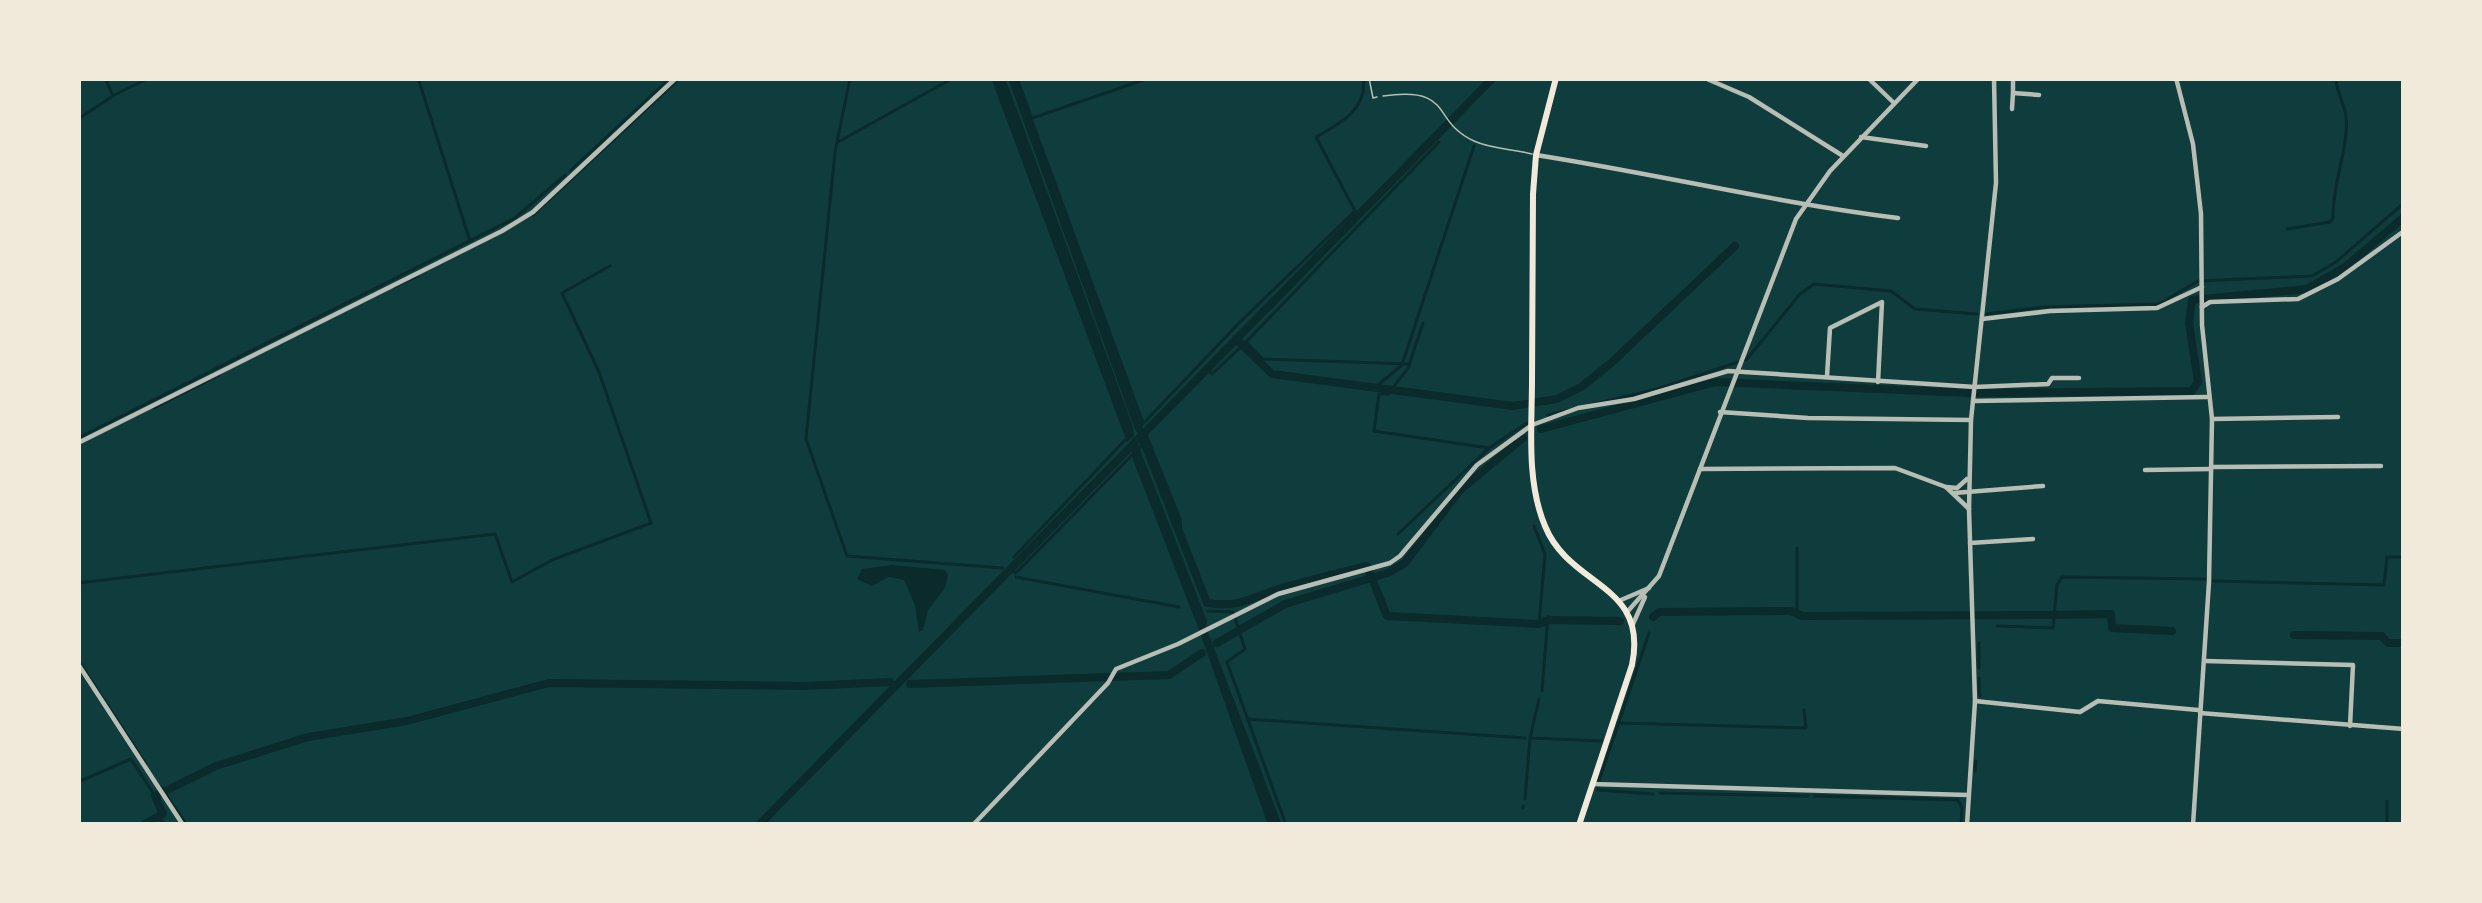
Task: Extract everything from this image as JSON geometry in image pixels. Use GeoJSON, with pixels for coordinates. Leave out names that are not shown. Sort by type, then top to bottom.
{"type":"FeatureCollection","features":[{"type":"Feature","properties":{"kind":"main road"},"geometry":{"type":"LineString","coordinates":[[1556,78],[1536,155],[1532,425],[1537,506],[1547,532],[1574,566],[1617,598],[1633,624],[1632,665],[1579,825]]}},
{"type":"Feature","properties":{"kind":"street"},"geometry":{"type":"LineString","coordinates":[[78,443],[502,231],[533,212],[676,78]]}},
{"type":"Feature","properties":{"kind":"street"},"geometry":{"type":"LineString","coordinates":[[1868,78],[1894,103]]}},
{"type":"Feature","properties":{"kind":"street"},"geometry":{"type":"LineString","coordinates":[[1628,611],[1654,585],[1804,204],[1919,78]]}},
{"type":"Feature","properties":{"kind":"street"},"geometry":{"type":"LineString","coordinates":[[1966,825],[1975,701],[1971,420],[1996,183],[1994,78]]}},
{"type":"Feature","properties":{"kind":"street"},"geometry":{"type":"LineString","coordinates":[[2012,109],[2013,78]]}},
{"type":"Feature","properties":{"kind":"street"},"geometry":{"type":"LineString","coordinates":[[2176,78],[2193,144],[2201,214],[2212,418],[2205,661],[2192,825]]}},
{"type":"Feature","properties":{"kind":"street"},"geometry":{"type":"LineString","coordinates":[[1708,79],[1749,97],[1843,156]]}},
{"type":"Feature","properties":{"kind":"street"},"geometry":{"type":"LineString","coordinates":[[2013,93],[2038,95]]}},
{"type":"Feature","properties":{"kind":"street"},"geometry":{"type":"LineString","coordinates":[[1862,136],[1926,146]]}},
{"type":"Feature","properties":{"kind":"street"},"geometry":{"type":"LineString","coordinates":[[1536,155],[1898,218]]}},
{"type":"Feature","properties":{"kind":"street"},"geometry":{"type":"LineString","coordinates":[[2202,292],[2210,302],[2298,299],[2338,279],[2404,231]]}},
{"type":"Feature","properties":{"kind":"street"},"geometry":{"type":"LineString","coordinates":[[1982,319],[2050,311],[2157,308],[2202,292]]}},
{"type":"Feature","properties":{"kind":"street"},"geometry":{"type":"LineString","coordinates":[[1826,379],[1830,328],[1882,302],[1878,382]]}},
{"type":"Feature","properties":{"kind":"street"},"geometry":{"type":"LineString","coordinates":[[973,825],[1114,673],[1278,594],[1369,570],[1400,556],[1461,480],[1532,425],[1578,409],[1734,374],[1975,387],[2079,378]]}},
{"type":"Feature","properties":{"kind":"street"},"geometry":{"type":"LineString","coordinates":[[1973,401],[2209,397]]}},
{"type":"Feature","properties":{"kind":"street"},"geometry":{"type":"LineString","coordinates":[[1720,412],[1971,420]]}},
{"type":"Feature","properties":{"kind":"street"},"geometry":{"type":"LineString","coordinates":[[2212,418],[2338,417]]}},
{"type":"Feature","properties":{"kind":"street"},"geometry":{"type":"LineString","coordinates":[[2145,470],[2381,466]]}},
{"type":"Feature","properties":{"kind":"street"},"geometry":{"type":"LineString","coordinates":[[1700,469],[1895,468],[1958,488],[1970,476]]}},
{"type":"Feature","properties":{"kind":"street"},"geometry":{"type":"LineString","coordinates":[[1953,494],[2043,486]]}},
{"type":"Feature","properties":{"kind":"street"},"geometry":{"type":"LineString","coordinates":[[1946,487],[1969,509]]}},
{"type":"Feature","properties":{"kind":"street"},"geometry":{"type":"LineString","coordinates":[[1970,543],[2033,539]]}},
{"type":"Feature","properties":{"kind":"street"},"geometry":{"type":"LineString","coordinates":[[1617,598],[1654,585]]}},
{"type":"Feature","properties":{"kind":"street"},"geometry":{"type":"LineString","coordinates":[[1633,624],[1647,594]]}},
{"type":"Feature","properties":{"kind":"street"},"geometry":{"type":"LineString","coordinates":[[2205,661],[2353,665],[2350,726]]}},
{"type":"Feature","properties":{"kind":"street"},"geometry":{"type":"LineString","coordinates":[[78,664],[183,825]]}},
{"type":"Feature","properties":{"kind":"street"},"geometry":{"type":"LineString","coordinates":[[1975,701],[2080,712],[2098,701],[2404,729]]}},
{"type":"Feature","properties":{"kind":"street"},"geometry":{"type":"LineString","coordinates":[[1592,784],[1968,794]]}},
{"type":"Feature","properties":{"kind":"lane"},"geometry":{"type":"LineString","coordinates":[[1369,78],[1373,98],[1411,93],[1426,97],[1440,105],[1455,127],[1480,143],[1536,155]]}},
{"type":"Feature","properties":{"kind":"water"},"geometry":{"type":"Polygon","coordinates":[[[991,78],[1005,78],[1019,115],[1133,427],[1134,436],[1127,442],[991,78]]]}},
{"type":"Feature","properties":{"kind":"water"},"geometry":{"type":"Polygon","coordinates":[[[1138,444],[1207,621],[1199,630],[1133,460],[1131,450],[1138,444]]]}},
{"type":"Feature","properties":{"kind":"water"},"geometry":{"type":"Polygon","coordinates":[[[892,565],[945,570],[948,575],[919,632],[915,605],[904,580],[889,577],[872,586],[857,579],[862,569],[892,565]]]}},
{"type":"Feature","properties":{"kind":"water"},"geometry":{"type":"Polygon","coordinates":[[[1207,630],[1282,825],[1268,825],[1200,633],[1207,630]]]}},
{"type":"Feature","properties":{"kind":"waterway"},"geometry":{"type":"LineString","coordinates":[[78,119],[113,96],[105,78]]}},
{"type":"Feature","properties":{"kind":"waterway"},"geometry":{"type":"LineString","coordinates":[[114,95],[149,78]]}},
{"type":"Feature","properties":{"kind":"waterway"},"geometry":{"type":"LineString","coordinates":[[418,78],[470,241]]}},
{"type":"Feature","properties":{"kind":"waterway"},"geometry":{"type":"LineString","coordinates":[[570,171],[670,78]]}},
{"type":"Feature","properties":{"kind":"waterway"},"geometry":{"type":"LineString","coordinates":[[533,215],[680,78]]}},
{"type":"Feature","properties":{"kind":"waterway"},"geometry":{"type":"LineString","coordinates":[[850,78],[835,152],[806,439],[847,556],[1003,568]]}},
{"type":"Feature","properties":{"kind":"waterway"},"geometry":{"type":"LineString","coordinates":[[838,142],[953,78]]}},
{"type":"Feature","properties":{"kind":"waterway"},"geometry":{"type":"LineString","coordinates":[[1012,78],[1139,429]]}},
{"type":"Feature","properties":{"kind":"waterway"},"geometry":{"type":"LineString","coordinates":[[1017,78],[1031,116]]}},
{"type":"Feature","properties":{"kind":"waterway"},"geometry":{"type":"LineString","coordinates":[[1027,120],[1149,78]]}},
{"type":"Feature","properties":{"kind":"waterway"},"geometry":{"type":"LineString","coordinates":[[1139,428],[1355,211],[1316,137],[1357,107],[1363,78]]}},
{"type":"Feature","properties":{"kind":"waterway"},"geometry":{"type":"LineString","coordinates":[[759,825],[1493,78]]}},
{"type":"Feature","properties":{"kind":"waterway"},"geometry":{"type":"LineString","coordinates":[[2287,229],[2333,218],[2346,129],[2336,78]]}},
{"type":"Feature","properties":{"kind":"waterway"},"geometry":{"type":"LineString","coordinates":[[1032,121],[1143,423]]}},
{"type":"Feature","properties":{"kind":"waterway"},"geometry":{"type":"LineString","coordinates":[[1208,370],[1212,374],[1244,344],[1439,142]]}},
{"type":"Feature","properties":{"kind":"waterway"},"geometry":{"type":"LineString","coordinates":[[1373,389],[1402,365],[1474,146]]}},
{"type":"Feature","properties":{"kind":"waterway"},"geometry":{"type":"LineString","coordinates":[[78,438],[515,218],[565,175]]}},
{"type":"Feature","properties":{"kind":"waterway"},"geometry":{"type":"LineString","coordinates":[[1986,314],[2159,304],[2198,281],[2312,276],[2336,262],[2404,203]]}},
{"type":"Feature","properties":{"kind":"waterway"},"geometry":{"type":"LineString","coordinates":[[1541,429],[1716,382],[1970,393],[2192,391],[2198,382],[2189,323],[2192,300],[2307,289],[2345,267],[2404,217]]}},
{"type":"Feature","properties":{"kind":"waterway"},"geometry":{"type":"LineString","coordinates":[[1236,339],[1272,374],[1513,406],[1557,399],[1610,364],[1735,246]]}},
{"type":"Feature","properties":{"kind":"waterway"},"geometry":{"type":"LineString","coordinates":[[78,583],[495,534],[512,582],[552,560],[651,523],[599,372],[562,293],[610,266]]}},
{"type":"Feature","properties":{"kind":"waterway"},"geometry":{"type":"LineString","coordinates":[[394,287],[418,276]]}},
{"type":"Feature","properties":{"kind":"waterway"},"geometry":{"type":"LineString","coordinates":[[1548,415],[1657,389],[1747,359],[1800,294],[1814,284],[1891,291],[1915,309],[1977,314]]}},
{"type":"Feature","properties":{"kind":"waterway"},"geometry":{"type":"LineString","coordinates":[[1423,323],[1408,368],[1388,394],[1379,394],[1374,431],[1489,448]]}},
{"type":"Feature","properties":{"kind":"waterway"},"geometry":{"type":"LineString","coordinates":[[1247,343],[1263,359],[1409,364]]}},
{"type":"Feature","properties":{"kind":"waterway"},"geometry":{"type":"LineString","coordinates":[[154,408],[219,375]]}},
{"type":"Feature","properties":{"kind":"waterway"},"geometry":{"type":"LineString","coordinates":[[1398,534],[1489,448],[1527,423]]}},
{"type":"Feature","properties":{"kind":"waterway"},"geometry":{"type":"LineString","coordinates":[[1145,432],[1180,519],[1181,537]]}},
{"type":"Feature","properties":{"kind":"waterway"},"geometry":{"type":"LineString","coordinates":[[1014,557],[1128,437]]}},
{"type":"Feature","properties":{"kind":"waterway"},"geometry":{"type":"LineString","coordinates":[[1217,643],[1285,604],[1388,573],[1405,563],[1460,490],[1523,438]]}},
{"type":"Feature","properties":{"kind":"waterway"},"geometry":{"type":"LineString","coordinates":[[1144,442],[1207,603],[1238,603],[1367,566],[1387,616],[1539,624],[1548,620],[1620,621]]}},
{"type":"Feature","properties":{"kind":"waterway"},"geometry":{"type":"LineString","coordinates":[[1011,569],[1015,573],[1020,569],[1144,443]]}},
{"type":"Feature","properties":{"kind":"waterway"},"geometry":{"type":"LineString","coordinates":[[1534,526],[1545,554],[1539,624]]}},
{"type":"Feature","properties":{"kind":"waterway"},"geometry":{"type":"LineString","coordinates":[[1797,548],[1797,613]]}},
{"type":"Feature","properties":{"kind":"waterway"},"geometry":{"type":"LineString","coordinates":[[2213,581],[2384,585],[2387,557],[2404,557]]}},
{"type":"Feature","properties":{"kind":"waterway"},"geometry":{"type":"LineString","coordinates":[[1016,577],[1179,607]]}},
{"type":"Feature","properties":{"kind":"waterway"},"geometry":{"type":"LineString","coordinates":[[1997,626],[2053,628],[2062,577],[2207,579]]}},
{"type":"Feature","properties":{"kind":"waterway"},"geometry":{"type":"LineString","coordinates":[[1208,611],[1233,612],[1245,649],[1227,662],[1286,825]]}},
{"type":"Feature","properties":{"kind":"waterway"},"geometry":{"type":"LineString","coordinates":[[1653,617],[1659,612],[1791,611],[1802,616],[2053,615]]}},
{"type":"Feature","properties":{"kind":"waterway"},"geometry":{"type":"LineString","coordinates":[[2056,615],[2111,614],[2112,628],[2172,631]]}},
{"type":"Feature","properties":{"kind":"waterway"},"geometry":{"type":"LineString","coordinates":[[1542,691],[1548,616]]}},
{"type":"Feature","properties":{"kind":"waterway"},"geometry":{"type":"LineString","coordinates":[[1599,781],[1649,633]]}},
{"type":"Feature","properties":{"kind":"waterway"},"geometry":{"type":"LineString","coordinates":[[2294,635],[2382,636],[2388,643],[2404,643]]}},
{"type":"Feature","properties":{"kind":"waterway"},"geometry":{"type":"LineString","coordinates":[[1979,643],[1979,668]]}},
{"type":"Feature","properties":{"kind":"waterway"},"geometry":{"type":"LineString","coordinates":[[910,684],[1169,675],[1202,653]]}},
{"type":"Feature","properties":{"kind":"waterway"},"geometry":{"type":"LineString","coordinates":[[78,660],[146,764]]}},
{"type":"Feature","properties":{"kind":"waterway"},"geometry":{"type":"LineString","coordinates":[[1979,678],[1980,696]]}},
{"type":"Feature","properties":{"kind":"waterway"},"geometry":{"type":"LineString","coordinates":[[143,825],[163,814],[155,796],[216,766],[308,737],[407,721],[549,683],[805,686],[890,682]]}},
{"type":"Feature","properties":{"kind":"waterway"},"geometry":{"type":"LineString","coordinates":[[1525,799],[1539,699]]}},
{"type":"Feature","properties":{"kind":"waterway"},"geometry":{"type":"LineString","coordinates":[[1618,723],[1806,728],[1804,710]]}},
{"type":"Feature","properties":{"kind":"waterway"},"geometry":{"type":"LineString","coordinates":[[1248,719],[1525,738]]}},
{"type":"Feature","properties":{"kind":"waterway"},"geometry":{"type":"LineString","coordinates":[[1531,738],[1602,741]]}},
{"type":"Feature","properties":{"kind":"waterway"},"geometry":{"type":"LineString","coordinates":[[78,782],[131,759],[155,796]]}},
{"type":"Feature","properties":{"kind":"waterway"},"geometry":{"type":"LineString","coordinates":[[1975,771],[1976,761]]}},
{"type":"Feature","properties":{"kind":"waterway"},"geometry":{"type":"LineString","coordinates":[[1598,786],[1598,790],[1653,794]]}},
{"type":"Feature","properties":{"kind":"waterway"},"geometry":{"type":"LineString","coordinates":[[161,787],[187,825]]}},
{"type":"Feature","properties":{"kind":"waterway"},"geometry":{"type":"LineString","coordinates":[[1660,793],[1808,796]]}},
{"type":"Feature","properties":{"kind":"waterway"},"geometry":{"type":"LineString","coordinates":[[1815,796],[1958,800],[1961,825]]}},
{"type":"Feature","properties":{"kind":"waterway"},"geometry":{"type":"LineString","coordinates":[[2387,801],[2387,825]]}},
{"type":"Feature","properties":{"kind":"waterway"},"geometry":{"type":"LineString","coordinates":[[159,819],[166,825]]}}]}
